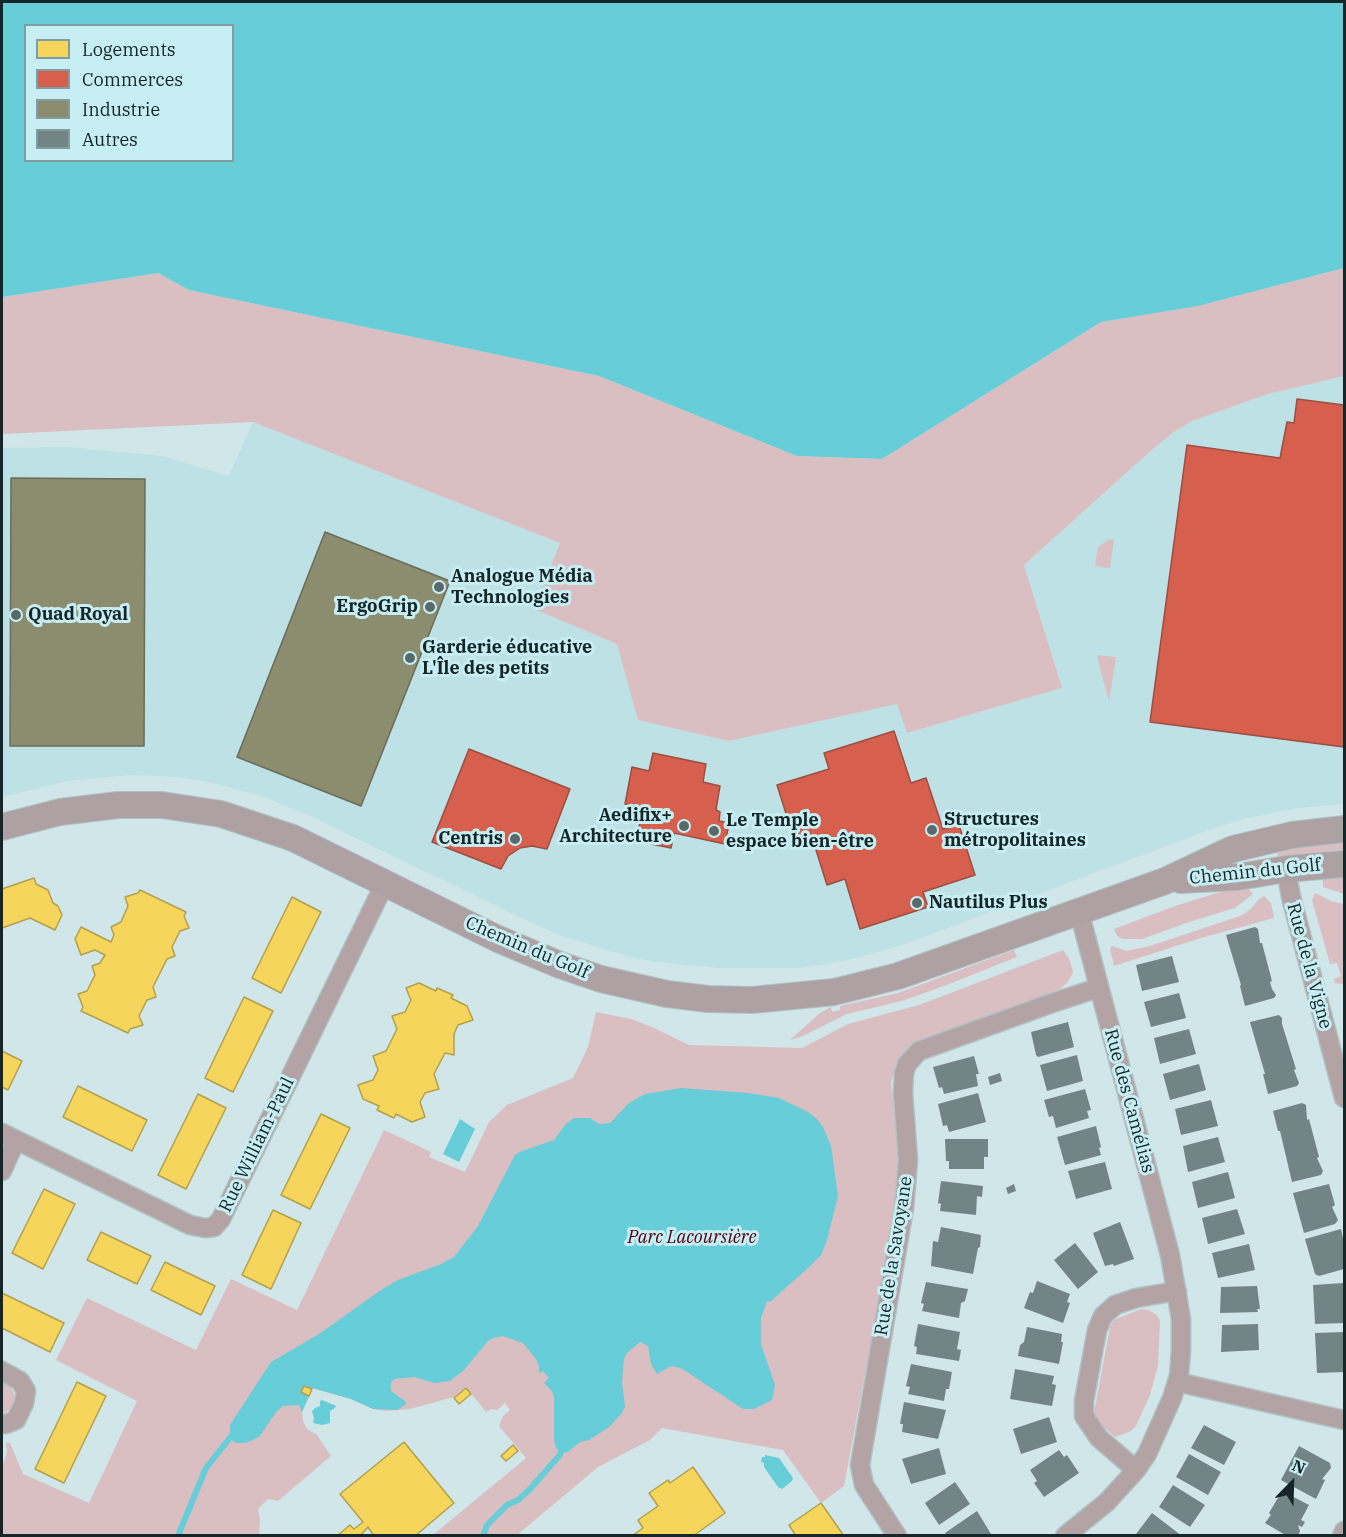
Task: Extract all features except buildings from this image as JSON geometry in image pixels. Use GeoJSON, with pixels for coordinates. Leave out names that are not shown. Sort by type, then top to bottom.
{"type":"FeatureCollection","features":[{"type":"Feature","properties":{"kind":"street","name":"Chemin du Golf"},"geometry":{"type":"LineString","coordinates":[[2,827],[35,817],[85,808],[141,804],[185,807],[221,814],[293,838],[506,943],[560,965],[642,989],[690,998],[752,1000],[834,992],[876,982],[938,963],[1165,881],[1233,849],[1292,835],[1344,829]]}},
{"type":"Feature","properties":{"kind":"street","name":"Chemin du Golf"},"geometry":{"type":"LineString","coordinates":[[1165,881],[1238,877],[1286,869],[1344,864]]}},
{"type":"Feature","properties":{"kind":"street","name":"Rue de la Vigne"},"geometry":{"type":"LineString","coordinates":[[1286,869],[1291,897],[1344,1098]]}},
{"type":"Feature","properties":{"kind":"street","name":"Rue William-Paul"},"geometry":{"type":"LineString","coordinates":[[9,1137],[190,1225],[213,1227],[221,1219],[384,883]]}},
{"type":"Feature","properties":{"kind":"street","name":"Rue des Camélias"},"geometry":{"type":"LineString","coordinates":[[1065,1536],[1107,1502],[1147,1454],[1165,1418],[1177,1382],[1182,1334],[1170,1256],[1079,911]]}},
{"type":"Feature","properties":{"kind":"street","name":"Rue de la Savoyane"},"geometry":{"type":"LineString","coordinates":[[897,1536],[864,1485],[860,1465],[904,1208],[908,1160],[903,1093],[904,1073],[912,1058],[919,1051],[1098,988]]}},
{"type":"Feature","properties":{"kind":"street"},"geometry":{"type":"LineString","coordinates":[[2,1171],[9,1137]]}},
{"type":"Feature","properties":{"kind":"street"},"geometry":{"type":"LineString","coordinates":[[1136,1470],[1099,1438],[1084,1416],[1084,1401],[1097,1330],[1103,1316],[1115,1305],[1136,1298],[1177,1291]]}},
{"type":"Feature","properties":{"kind":"street"},"geometry":{"type":"LineString","coordinates":[[2,1371],[20,1381],[26,1392],[24,1403],[16,1420],[2,1424]]}},
{"type":"Feature","properties":{"kind":"street"},"geometry":{"type":"LineString","coordinates":[[1177,1382],[1344,1420]]}},
{"type":"Feature","properties":{"kind":"street"},"geometry":{"type":"LineString","coordinates":[[1342,1536],[1344,1531]]}},
{"type":"Feature","properties":{"kind":"shaded area"},"geometry":{"type":"Polygon","coordinates":[[[1344,376],[1344,804],[1298,808],[1247,818],[1217,827],[900,946],[844,961],[798,968],[719,968],[657,962],[630,957],[562,936],[308,815],[261,796],[217,784],[180,777],[128,775],[68,781],[2,797],[2,448],[67,447],[162,456],[229,476],[253,422],[560,543],[535,609],[617,644],[639,720],[729,741],[897,704],[908,733],[1062,688],[1024,565],[1154,448],[1192,421],[1268,394],[1344,376]]]}},
{"type":"Feature","properties":{"kind":"green space"},"geometry":{"type":"Polygon","coordinates":[[[1344,268],[1344,376],[1268,394],[1192,421],[1154,448],[1024,565],[1062,688],[907,733],[897,704],[729,741],[638,720],[617,644],[534,609],[560,543],[253,422],[2,434],[2,297],[158,273],[189,290],[599,376],[797,456],[882,459],[1101,322],[1198,306],[1344,268]]]}},
{"type":"Feature","properties":{"kind":"green space"},"geometry":{"type":"Polygon","coordinates":[[[1110,539],[1114,540],[1110,568],[1095,566],[1098,547],[1110,539]]]}},
{"type":"Feature","properties":{"kind":"green space"},"geometry":{"type":"Polygon","coordinates":[[[1098,655],[1116,657],[1109,701],[1098,661],[1098,655]]]}},
{"type":"Feature","properties":{"kind":"green space"},"geometry":{"type":"Polygon","coordinates":[[[1344,841],[1344,853],[1278,858],[1277,850],[1344,841]]]}},
{"type":"Feature","properties":{"kind":"green space"},"geometry":{"type":"Polygon","coordinates":[[[1344,876],[1344,894],[1323,887],[1323,881],[1320,879],[1327,877],[1344,876]]]}},
{"type":"Feature","properties":{"kind":"green space"},"geometry":{"type":"Polygon","coordinates":[[[1247,887],[1253,894],[1235,908],[1142,939],[1123,939],[1117,936],[1114,929],[1175,906],[1227,890],[1247,887]]]}},
{"type":"Feature","properties":{"kind":"green space"},"geometry":{"type":"Polygon","coordinates":[[[1315,893],[1331,901],[1344,904],[1343,984],[1335,983],[1334,979],[1341,976],[1337,963],[1330,964],[1312,900],[1315,893]]]}},
{"type":"Feature","properties":{"kind":"green space"},"geometry":{"type":"Polygon","coordinates":[[[1264,896],[1271,903],[1274,918],[1201,938],[1114,966],[1110,949],[1112,946],[1127,951],[1150,946],[1240,916],[1264,896]]]}},
{"type":"Feature","properties":{"kind":"green space"},"geometry":{"type":"Polygon","coordinates":[[[1014,950],[1017,957],[902,1001],[847,1014],[790,1040],[820,1013],[831,1007],[832,1012],[840,1010],[840,1006],[898,993],[1014,950]]]}},
{"type":"Feature","properties":{"kind":"green space","name":"Parc Lacoursière"},"geometry":{"type":"Polygon","coordinates":[[[1063,950],[1069,958],[1073,972],[1068,982],[1060,989],[916,1043],[909,1047],[897,1064],[891,1083],[898,1142],[895,1213],[844,1486],[821,1503],[783,1450],[662,1428],[650,1440],[598,1467],[517,1535],[433,1535],[526,1458],[499,1426],[503,1416],[510,1410],[505,1403],[497,1410],[491,1409],[486,1412],[466,1387],[454,1397],[410,1409],[385,1411],[305,1386],[302,1392],[309,1396],[302,1412],[303,1421],[307,1429],[317,1435],[331,1456],[278,1501],[268,1499],[258,1509],[259,1535],[2,1536],[2,1466],[7,1453],[6,1443],[10,1443],[23,1474],[89,1503],[137,1401],[56,1360],[87,1298],[196,1350],[231,1279],[297,1310],[384,1130],[431,1152],[429,1157],[465,1172],[489,1122],[507,1105],[573,1078],[588,1047],[596,1012],[631,1019],[689,1045],[802,1048],[848,1024],[919,1005],[1063,950]]]}},
{"type":"Feature","properties":{"kind":"green space"},"geometry":{"type":"Polygon","coordinates":[[[1141,1309],[1157,1315],[1160,1321],[1158,1365],[1150,1395],[1136,1426],[1131,1431],[1115,1437],[1098,1422],[1094,1413],[1110,1327],[1114,1320],[1141,1309]]]}},
{"type":"Feature","properties":{"kind":"green space"},"geometry":{"type":"Polygon","coordinates":[[[2,1381],[10,1386],[15,1396],[11,1408],[2,1413],[2,1381]]]}},
{"type":"Feature","properties":{"kind":"water"},"geometry":{"type":"Polygon","coordinates":[[[2,2],[1344,2],[1344,268],[1198,306],[1101,322],[882,459],[797,456],[599,376],[189,290],[158,273],[2,297],[2,2]]]}},
{"type":"Feature","properties":{"kind":"water"},"geometry":{"type":"Polygon","coordinates":[[[681,1088],[748,1093],[779,1098],[817,1119],[831,1146],[838,1196],[821,1255],[770,1302],[767,1301],[761,1318],[761,1344],[775,1385],[772,1400],[754,1409],[743,1409],[681,1368],[671,1366],[657,1374],[651,1364],[648,1346],[640,1342],[624,1358],[622,1382],[625,1407],[622,1413],[609,1427],[589,1440],[580,1442],[568,1452],[561,1453],[556,1448],[554,1440],[554,1397],[552,1391],[544,1383],[549,1378],[543,1371],[539,1373],[536,1359],[523,1343],[503,1336],[488,1341],[464,1370],[450,1381],[435,1383],[414,1377],[394,1379],[391,1383],[391,1391],[406,1404],[397,1410],[373,1409],[351,1399],[305,1386],[302,1392],[309,1396],[302,1412],[299,1405],[283,1406],[259,1437],[246,1443],[236,1443],[230,1439],[230,1425],[271,1362],[319,1334],[398,1280],[454,1257],[478,1226],[515,1155],[554,1140],[565,1125],[574,1118],[590,1118],[599,1124],[610,1123],[629,1103],[645,1094],[681,1088]]]}},
{"type":"Feature","properties":{"kind":"water"},"geometry":{"type":"Polygon","coordinates":[[[460,1119],[475,1129],[459,1162],[443,1154],[460,1119]]]}},
{"type":"Feature","properties":{"kind":"water"},"geometry":{"type":"Polygon","coordinates":[[[322,1400],[336,1406],[330,1411],[330,1423],[322,1425],[313,1423],[312,1411],[320,1406],[322,1400]]]}},
{"type":"Feature","properties":{"kind":"water"},"geometry":{"type":"Polygon","coordinates":[[[765,1455],[779,1458],[793,1478],[782,1489],[778,1487],[764,1467],[764,1463],[761,1462],[765,1455]]]}},
{"type":"Feature","properties":{"kind":"waterway"},"geometry":{"type":"LineString","coordinates":[[178,1536],[206,1468],[233,1434]]}},
{"type":"Feature","properties":{"kind":"waterway"},"geometry":{"type":"LineString","coordinates":[[483,1536],[487,1525],[507,1505],[518,1500],[530,1489],[559,1456],[564,1446]]}},
{"type":"Feature","properties":{"kind":"place","name":"Analogue Média Technologies"},"geometry":{"type":"Point","coordinates":[439,587]}},
{"type":"Feature","properties":{"kind":"place","name":"ErgoGrip"},"geometry":{"type":"Point","coordinates":[430,607]}},
{"type":"Feature","properties":{"kind":"place","name":"Quad Royal"},"geometry":{"type":"Point","coordinates":[16,615]}},
{"type":"Feature","properties":{"kind":"place","name":"Garderie éducative L'Île des petits"},"geometry":{"type":"Point","coordinates":[410,658]}},
{"type":"Feature","properties":{"kind":"place","name":"Aedifix+ Architecture"},"geometry":{"type":"Point","coordinates":[684,826]}},
{"type":"Feature","properties":{"kind":"place","name":"Structures métropolitaines"},"geometry":{"type":"Point","coordinates":[932,830]}},
{"type":"Feature","properties":{"kind":"place","name":"Le Temple espace bien-être"},"geometry":{"type":"Point","coordinates":[714,831]}},
{"type":"Feature","properties":{"kind":"place","name":"Centris"},"geometry":{"type":"Point","coordinates":[515,839]}},
{"type":"Feature","properties":{"kind":"place","name":"Nautilus Plus"},"geometry":{"type":"Point","coordinates":[917,903]}}]}
